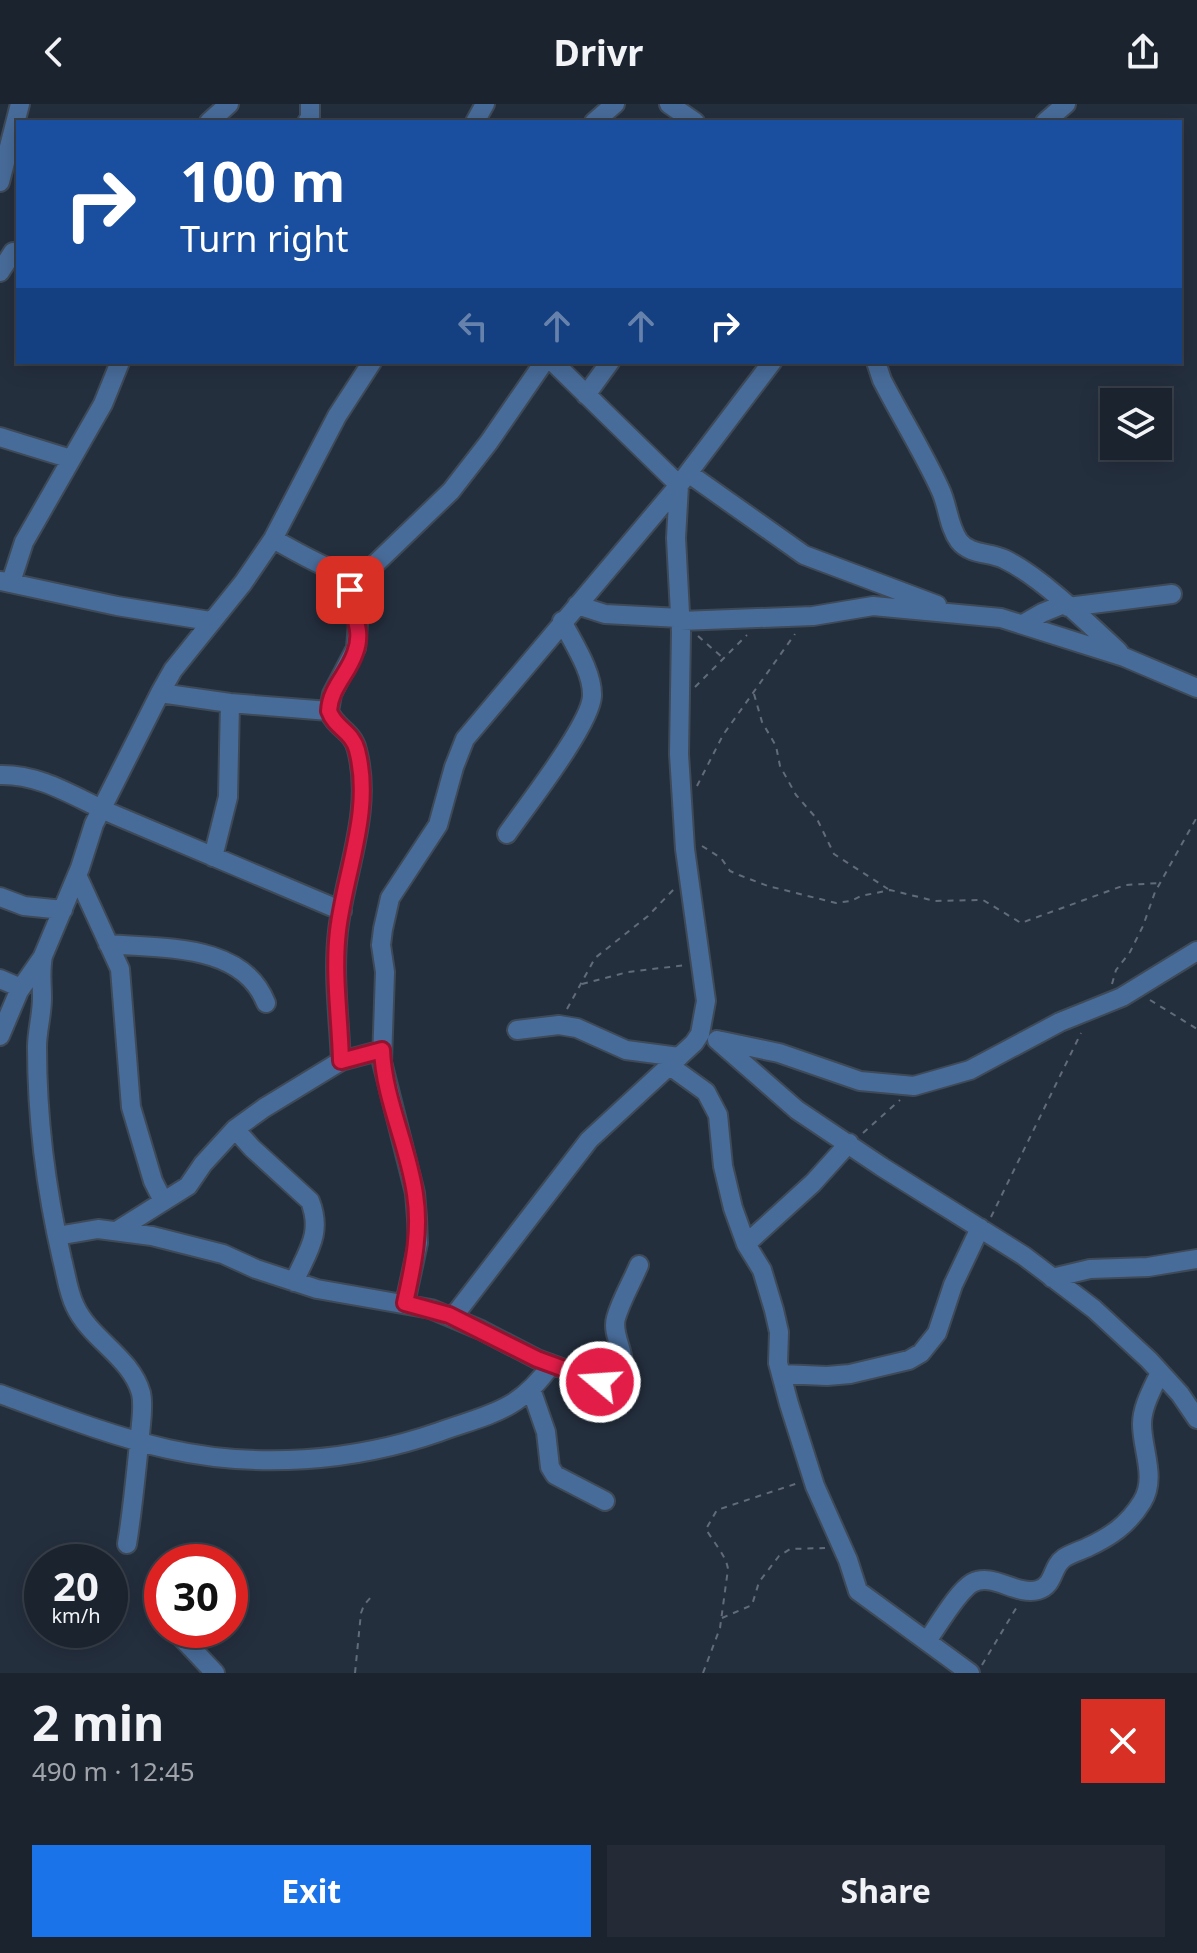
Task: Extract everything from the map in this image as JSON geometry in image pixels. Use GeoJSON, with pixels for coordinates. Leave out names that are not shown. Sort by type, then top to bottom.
{"type":"FeatureCollection","features":[{"type":"Feature","properties":{"kind":"street"},"geometry":{"type":"LineString","coordinates":[[0,182],[20,104]]}},
{"type":"Feature","properties":{"kind":"street"},"geometry":{"type":"LineString","coordinates":[[211,120],[229,104]]}},
{"type":"Feature","properties":{"kind":"street"},"geometry":{"type":"LineString","coordinates":[[596,120],[615,104]]}},
{"type":"Feature","properties":{"kind":"street"},"geometry":{"type":"LineString","coordinates":[[1047,120],[1066,104]]}},
{"type":"Feature","properties":{"kind":"street"},"geometry":{"type":"LineString","coordinates":[[674,105],[693,120]]}},
{"type":"Feature","properties":{"kind":"street"},"geometry":{"type":"LineString","coordinates":[[0,272],[10,253]]}},
{"type":"Feature","properties":{"kind":"street"},"geometry":{"type":"LineString","coordinates":[[119,364],[103,404],[24,542],[6,581],[117,606],[210,621]]}},
{"type":"Feature","properties":{"kind":"street"},"geometry":{"type":"LineString","coordinates":[[127,1544],[142,1405],[137,1383],[79,1315],[57,1236],[47,1183],[38,1099],[37,1043],[42,1000],[40,970],[101,810],[160,693],[173,670],[243,583],[273,539],[337,416],[371,364]]}},
{"type":"Feature","properties":{"kind":"street"},"geometry":{"type":"LineString","coordinates":[[273,539],[315,562],[352,576],[369,570],[451,491],[543,364]]}},
{"type":"Feature","properties":{"kind":"street"},"geometry":{"type":"LineString","coordinates":[[555,364],[586,395],[684,479],[804,555],[955,613]]}},
{"type":"Feature","properties":{"kind":"street"},"geometry":{"type":"LineString","coordinates":[[586,395],[609,364]]}},
{"type":"Feature","properties":{"kind":"street"},"geometry":{"type":"LineString","coordinates":[[405,1303],[418,1243],[416,1205],[382,1050],[385,972],[381,945],[390,898],[438,825],[465,739],[684,479],[770,364]]}},
{"type":"Feature","properties":{"kind":"street"},"geometry":{"type":"LineString","coordinates":[[877,364],[882,380],[942,493],[953,530],[961,543],[976,552],[1015,565],[1124,657]]}},
{"type":"Feature","properties":{"kind":"street"},"geometry":{"type":"LineString","coordinates":[[0,437],[71,459]]}},
{"type":"Feature","properties":{"kind":"street"},"geometry":{"type":"LineString","coordinates":[[453,1317],[589,1140],[700,1034],[704,1010],[703,966],[684,835],[679,754],[681,620],[676,538],[684,479]]}},
{"type":"Feature","properties":{"kind":"street"},"geometry":{"type":"LineString","coordinates":[[341,1061],[338,933],[358,830],[363,780],[353,738],[335,723],[329,711],[332,694],[355,654],[358,642],[358,623],[350,598],[352,576]]}},
{"type":"Feature","properties":{"kind":"street"},"geometry":{"type":"LineString","coordinates":[[1023,624],[1042,613],[1066,606],[1172,594]]}},
{"type":"Feature","properties":{"kind":"street"},"geometry":{"type":"LineString","coordinates":[[577,605],[605,614],[681,620],[806,616],[873,606],[1001,618],[1124,657],[1197,688]]}},
{"type":"Feature","properties":{"kind":"street"},"geometry":{"type":"LineString","coordinates":[[507,834],[563,755],[587,715],[592,698],[590,683],[562,621]]}},
{"type":"Feature","properties":{"kind":"street"},"geometry":{"type":"LineString","coordinates":[[160,693],[230,703],[329,711]]}},
{"type":"Feature","properties":{"kind":"street"},"geometry":{"type":"LineString","coordinates":[[213,857],[228,797],[230,703]]}},
{"type":"Feature","properties":{"kind":"street"},"geometry":{"type":"LineString","coordinates":[[0,775],[48,783],[101,810],[342,911]]}},
{"type":"Feature","properties":{"kind":"street"},"geometry":{"type":"LineString","coordinates":[[77,875],[120,969],[131,1107],[153,1181],[163,1201]]}},
{"type":"Feature","properties":{"kind":"street"},"geometry":{"type":"LineString","coordinates":[[0,897],[24,906],[63,910]]}},
{"type":"Feature","properties":{"kind":"street"},"geometry":{"type":"LineString","coordinates":[[108,944],[223,959],[242,969],[260,988],[266,1003]]}},
{"type":"Feature","properties":{"kind":"street"},"geometry":{"type":"LineString","coordinates":[[694,1043],[721,1041],[779,1053],[860,1081],[914,1086],[970,1070],[1060,1022],[1131,992],[1197,951]]}},
{"type":"Feature","properties":{"kind":"street"},"geometry":{"type":"LineString","coordinates":[[0,1036],[13,994],[43,956]]}},
{"type":"Feature","properties":{"kind":"street"},"geometry":{"type":"LineString","coordinates":[[0,979],[13,994]]}},
{"type":"Feature","properties":{"kind":"street"},"geometry":{"type":"LineString","coordinates":[[704,1010],[721,1041],[797,1110],[982,1229],[1094,1309],[1160,1372],[1197,1419]]}},
{"type":"Feature","properties":{"kind":"street"},"geometry":{"type":"LineString","coordinates":[[517,1030],[562,1026],[577,1028],[626,1050],[674,1061],[706,1092],[718,1115],[729,1188],[746,1244],[762,1270],[774,1310],[779,1332],[778,1363],[781,1374],[814,1482],[858,1591],[975,1671]]}},
{"type":"Feature","properties":{"kind":"street"},"geometry":{"type":"LineString","coordinates":[[118,1230],[188,1186],[203,1164],[235,1129],[300,1084],[341,1061],[382,1050]]}},
{"type":"Feature","properties":{"kind":"street"},"geometry":{"type":"LineString","coordinates":[[235,1129],[310,1201],[315,1212],[317,1225],[313,1242],[294,1282]]}},
{"type":"Feature","properties":{"kind":"street"},"geometry":{"type":"LineString","coordinates":[[746,1244],[813,1183],[849,1143]]}},
{"type":"Feature","properties":{"kind":"street"},"geometry":{"type":"LineString","coordinates":[[57,1236],[98,1229],[118,1230],[223,1254],[317,1289],[405,1303],[453,1317],[551,1365],[590,1380],[609,1380],[623,1363],[616,1318],[639,1265]]}},
{"type":"Feature","properties":{"kind":"street"},"geometry":{"type":"LineString","coordinates":[[781,1374],[850,1374],[909,1360],[921,1353],[937,1333],[953,1285],[982,1229]]}},
{"type":"Feature","properties":{"kind":"street"},"geometry":{"type":"LineString","coordinates":[[1052,1278],[1090,1269],[1126,1269],[1197,1259]]}},
{"type":"Feature","properties":{"kind":"street"},"geometry":{"type":"LineString","coordinates":[[0,1394],[139,1442],[197,1454],[261,1459],[321,1459],[359,1454],[488,1417],[531,1389],[551,1365]]}},
{"type":"Feature","properties":{"kind":"street"},"geometry":{"type":"LineString","coordinates":[[927,1641],[965,1589],[974,1582],[984,1580],[1036,1591],[1049,1584],[1064,1558],[1108,1538],[1122,1528],[1144,1499],[1149,1466],[1142,1423],[1144,1408],[1160,1372]]}},
{"type":"Feature","properties":{"kind":"street"},"geometry":{"type":"LineString","coordinates":[[531,1389],[546,1432],[550,1467],[555,1475],[605,1501]]}},
{"type":"Feature","properties":{"kind":"street"},"geometry":{"type":"LineString","coordinates":[[191,1648],[215,1673]]}},
{"type":"Feature","properties":{"kind":"path"},"geometry":{"type":"LineString","coordinates":[[683,814],[723,735],[806,616]]}},
{"type":"Feature","properties":{"kind":"path"},"geometry":{"type":"LineString","coordinates":[[681,696],[706,678],[752,630],[771,618]]}},
{"type":"Feature","properties":{"kind":"path"},"geometry":{"type":"LineString","coordinates":[[681,620],[724,659]]}},
{"type":"Feature","properties":{"kind":"path"},"geometry":{"type":"LineString","coordinates":[[754,694],[762,722],[776,746],[783,774],[817,819],[834,854],[890,890],[935,901],[983,900],[1021,923],[1125,885],[1160,883]]}},
{"type":"Feature","properties":{"kind":"path"},"geometry":{"type":"LineString","coordinates":[[982,1229],[1047,1099],[1116,970],[1138,936],[1160,883],[1197,817]]}},
{"type":"Feature","properties":{"kind":"path"},"geometry":{"type":"LineString","coordinates":[[684,835],[721,858],[730,871],[768,886],[843,903],[890,890]]}},
{"type":"Feature","properties":{"kind":"path"},"geometry":{"type":"LineString","coordinates":[[562,1026],[565,1012],[589,966],[602,950],[648,916],[689,874]]}},
{"type":"Feature","properties":{"kind":"path"},"geometry":{"type":"LineString","coordinates":[[581,984],[628,972],[703,966]]}},
{"type":"Feature","properties":{"kind":"path"},"geometry":{"type":"LineString","coordinates":[[1131,992],[1150,999],[1197,1029]]}},
{"type":"Feature","properties":{"kind":"path"},"geometry":{"type":"LineString","coordinates":[[849,1143],[914,1086]]}},
{"type":"Feature","properties":{"kind":"path"},"geometry":{"type":"LineString","coordinates":[[703,1673],[714,1649],[722,1618],[728,1569],[727,1562],[706,1529],[710,1517],[717,1510],[760,1497],[787,1484],[814,1482]]}},
{"type":"Feature","properties":{"kind":"path"},"geometry":{"type":"LineString","coordinates":[[722,1618],[752,1605],[759,1582],[784,1552],[842,1545]]}},
{"type":"Feature","properties":{"kind":"path"},"geometry":{"type":"LineString","coordinates":[[975,1671],[1028,1591]]}},
{"type":"Feature","properties":{"kind":"path"},"geometry":{"type":"LineString","coordinates":[[355,1673],[361,1613],[372,1596]]}},
{"type":"Feature","properties":{"kind":"route"},"geometry":{"type":"LineString","coordinates":[[350,590],[358,623],[358,642],[329,704],[335,723],[353,738],[363,780],[358,830],[338,933],[341,1061],[382,1050],[382,1062],[415,1193],[418,1243],[405,1303],[449,1315],[537,1359],[600,1382]]}}]}
